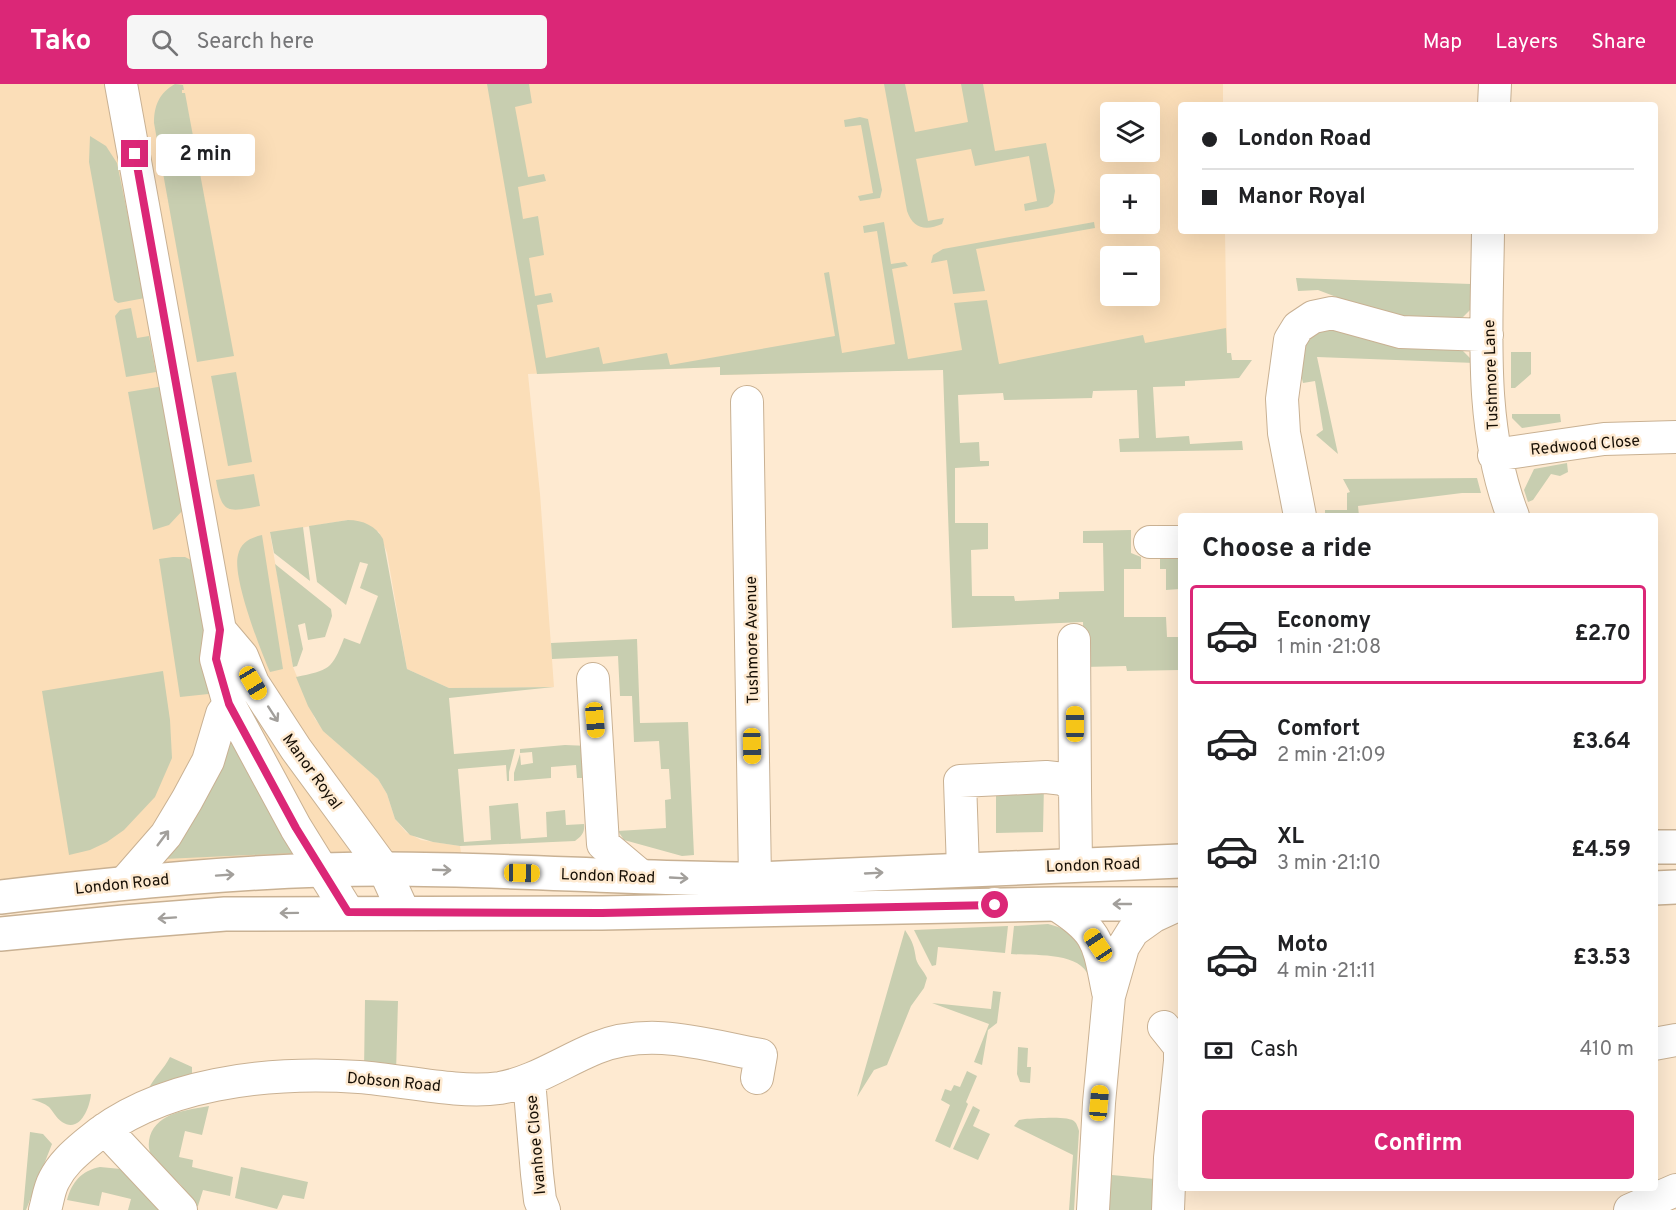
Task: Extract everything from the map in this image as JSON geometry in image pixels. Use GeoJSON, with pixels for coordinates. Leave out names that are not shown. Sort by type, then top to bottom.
{"type":"FeatureCollection","features":[{"type":"Feature","properties":{"kind":"main road"},"geometry":{"type":"LineString","coordinates":[[1658,847],[1676,847]]}},
{"type":"Feature","properties":{"kind":"main road","name":"London Road"},"geometry":{"type":"LineString","coordinates":[[0,897],[125,882],[280,871],[323,872],[384,869],[754,879],[1178,861]]}},
{"type":"Feature","properties":{"kind":"main road"},"geometry":{"type":"LineString","coordinates":[[1658,888],[1676,888]]}},
{"type":"Feature","properties":{"kind":"main road"},"geometry":{"type":"LineString","coordinates":[[0,934],[225,914],[614,912],[1178,904]]}},
{"type":"Feature","properties":{"kind":"street"},"geometry":{"type":"LineString","coordinates":[[122,84],[220,630],[216,659],[229,704],[296,828],[348,912]]}},
{"type":"Feature","properties":{"kind":"street"},"geometry":{"type":"LineString","coordinates":[[1494,102],[1495,84]]}},
{"type":"Feature","properties":{"kind":"street","name":"Tushmore Lane"},"geometry":{"type":"LineString","coordinates":[[1488,234],[1489,397],[1494,455],[1512,513]]}},
{"type":"Feature","properties":{"kind":"street"},"geometry":{"type":"LineString","coordinates":[[1299,513],[1283,428],[1282,399],[1290,340],[1298,327],[1313,317],[1332,313],[1401,332],[1487,335]]}},
{"type":"Feature","properties":{"kind":"street","name":"Tushmore Avenue"},"geometry":{"type":"LineString","coordinates":[[747,402],[754,879]]}},
{"type":"Feature","properties":{"kind":"street","name":"Redwood Close"},"geometry":{"type":"LineString","coordinates":[[1494,455],[1604,439],[1676,437]]}},
{"type":"Feature","properties":{"kind":"street","name":"Manor Royal"},"geometry":{"type":"LineString","coordinates":[[220,630],[242,656],[253,683],[283,730],[384,869],[404,913]]}},
{"type":"Feature","properties":{"kind":"street"},"geometry":{"type":"LineString","coordinates":[[1074,640],[1076,864]]}},
{"type":"Feature","properties":{"kind":"street"},"geometry":{"type":"LineString","coordinates":[[593,679],[603,844],[641,876]]}},
{"type":"Feature","properties":{"kind":"street"},"geometry":{"type":"LineString","coordinates":[[125,882],[166,836],[208,761],[222,714],[229,704]]}},
{"type":"Feature","properties":{"kind":"street"},"geometry":{"type":"LineString","coordinates":[[963,869],[960,782],[1046,777],[1064,779],[1075,788]]}},
{"type":"Feature","properties":{"kind":"street"},"geometry":{"type":"LineString","coordinates":[[569,874],[603,844]]}},
{"type":"Feature","properties":{"kind":"street"},"geometry":{"type":"LineString","coordinates":[[1055,904],[1086,926],[1098,945],[1109,996]]}},
{"type":"Feature","properties":{"kind":"street"},"geometry":{"type":"LineString","coordinates":[[1093,1210],[1099,1103],[1109,996],[1123,947],[1133,931],[1154,916],[1178,905]]}},
{"type":"Feature","properties":{"kind":"street","name":"Dobson Road"},"geometry":{"type":"LineString","coordinates":[[45,1210],[53,1181],[65,1162],[105,1130],[132,1113],[181,1094],[238,1082],[272,1077],[360,1077],[466,1088],[499,1088],[529,1080],[598,1047],[641,1036],[670,1037],[761,1055],[756,1078]]}},
{"type":"Feature","properties":{"kind":"street"},"geometry":{"type":"LineString","coordinates":[[1658,1043],[1676,1040]]}},
{"type":"Feature","properties":{"kind":"street","name":"Ivanhoe Close"},"geometry":{"type":"LineString","coordinates":[[529,1080],[540,1200],[544,1210]]}},
{"type":"Feature","properties":{"kind":"street"},"geometry":{"type":"LineString","coordinates":[[1168,1210],[1170,1158],[1178,1080]]}},
{"type":"Feature","properties":{"kind":"street"},"geometry":{"type":"LineString","coordinates":[[105,1130],[181,1210]]}},
{"type":"Feature","properties":{"kind":"street"},"geometry":{"type":"LineString","coordinates":[[1630,1210],[1676,1190]]}},
{"type":"Feature","properties":{"kind":"shaded area"},"geometry":{"type":"Polygon","coordinates":[[[0,84],[1223,84],[1223,102],[1178,102],[1178,234],[1225,234],[1227,353],[943,369],[720,375],[720,367],[528,374],[540,494],[554,687],[449,688],[407,669],[387,553],[379,532],[348,520],[270,533],[293,667],[315,719],[329,736],[378,779],[387,794],[395,819],[406,832],[421,840],[460,846],[462,859],[0,897],[0,84]]]}},
{"type":"Feature","properties":{"kind":"green space"},"geometry":{"type":"Polygon","coordinates":[[[175,84],[183,85],[182,93],[185,93],[234,356],[197,362],[154,123],[158,100],[175,84]]]}},
{"type":"Feature","properties":{"kind":"green space"},"geometry":{"type":"Polygon","coordinates":[[[487,84],[529,84],[532,103],[515,107],[528,177],[544,174],[546,181],[518,187],[523,219],[538,216],[544,255],[529,258],[535,296],[551,293],[553,302],[537,305],[546,358],[599,347],[603,364],[667,353],[670,365],[835,336],[824,273],[829,272],[842,353],[895,344],[877,231],[864,233],[863,226],[884,222],[891,264],[905,262],[908,266],[892,269],[908,359],[962,350],[954,303],[987,300],[999,364],[1143,335],[1145,343],[1226,328],[1227,353],[1231,353],[1232,360],[1252,360],[1239,378],[1185,381],[1185,386],[1153,387],[1156,438],[1189,436],[1190,444],[1242,441],[1243,450],[1120,452],[1119,439],[1139,438],[1137,390],[1093,391],[1092,398],[1004,400],[1003,393],[958,395],[960,443],[979,442],[980,461],[989,461],[989,466],[955,468],[955,523],[988,523],[988,549],[971,550],[972,596],[1014,596],[1015,601],[1059,599],[1059,592],[1104,591],[1103,543],[1083,543],[1083,531],[1131,530],[1131,553],[1141,557],[1141,569],[1124,569],[1124,617],[1166,617],[1167,637],[1178,637],[1178,670],[1127,671],[1126,666],[1084,667],[1083,622],[952,628],[943,370],[720,375],[720,367],[537,374],[487,84]]]}},
{"type":"Feature","properties":{"kind":"green space"},"geometry":{"type":"Polygon","coordinates":[[[884,84],[905,84],[915,132],[968,122],[961,84],[983,84],[995,151],[1046,143],[1055,191],[1053,203],[1048,207],[1025,211],[1024,204],[1037,201],[1029,156],[975,166],[971,149],[916,159],[928,221],[944,218],[942,224],[936,226],[925,228],[916,225],[907,211],[884,84]]]}},
{"type":"Feature","properties":{"kind":"green space"},"geometry":{"type":"Polygon","coordinates":[[[860,117],[868,119],[882,190],[880,198],[860,201],[858,196],[873,193],[861,125],[845,127],[844,120],[860,117]]]}},
{"type":"Feature","properties":{"kind":"green space"},"geometry":{"type":"Polygon","coordinates":[[[90,136],[106,146],[117,163],[145,298],[118,303],[114,300],[89,162],[90,136]]]}},
{"type":"Feature","properties":{"kind":"green space"},"geometry":{"type":"Polygon","coordinates":[[[1094,222],[1095,228],[976,249],[985,291],[953,294],[947,260],[931,263],[933,255],[943,249],[1094,222]]]}},
{"type":"Feature","properties":{"kind":"green space"},"geometry":{"type":"Polygon","coordinates":[[[1296,278],[1471,284],[1471,305],[1470,310],[1458,319],[1419,321],[1360,306],[1318,290],[1298,291],[1296,278]]]}},
{"type":"Feature","properties":{"kind":"green space"},"geometry":{"type":"Polygon","coordinates":[[[131,308],[137,338],[149,336],[156,372],[126,377],[115,316],[120,310],[131,308]]]}},
{"type":"Feature","properties":{"kind":"green space"},"geometry":{"type":"Polygon","coordinates":[[[1329,330],[1461,349],[1475,363],[1317,357],[1338,454],[1316,435],[1323,430],[1315,381],[1303,383],[1301,375],[1304,342],[1316,331],[1329,330]]]}},
{"type":"Feature","properties":{"kind":"green space"},"geometry":{"type":"Polygon","coordinates":[[[1511,352],[1531,352],[1531,374],[1515,388],[1511,388],[1511,352]]]}},
{"type":"Feature","properties":{"kind":"green space"},"geometry":{"type":"Polygon","coordinates":[[[236,372],[252,462],[228,466],[211,376],[236,372]]]}},
{"type":"Feature","properties":{"kind":"green space"},"geometry":{"type":"Polygon","coordinates":[[[164,386],[183,510],[169,525],[153,530],[128,392],[164,386]]]}},
{"type":"Feature","properties":{"kind":"green space"},"geometry":{"type":"Polygon","coordinates":[[[1512,414],[1560,414],[1561,422],[1522,428],[1512,418],[1512,414]]]}},
{"type":"Feature","properties":{"kind":"green space"},"geometry":{"type":"Polygon","coordinates":[[[1567,463],[1568,472],[1560,476],[1551,474],[1533,500],[1528,502],[1524,490],[1534,469],[1567,463]]]}},
{"type":"Feature","properties":{"kind":"green space"},"geometry":{"type":"Polygon","coordinates":[[[254,474],[260,506],[234,510],[224,505],[216,480],[254,474]]]}},
{"type":"Feature","properties":{"kind":"green space"},"geometry":{"type":"Polygon","coordinates":[[[1477,478],[1481,493],[1462,493],[1358,506],[1359,513],[1325,513],[1325,510],[1347,510],[1347,493],[1350,492],[1343,479],[1477,478]]]}},
{"type":"Feature","properties":{"kind":"green space"},"geometry":{"type":"Polygon","coordinates":[[[348,520],[368,525],[383,539],[407,669],[449,688],[554,687],[449,698],[454,754],[515,749],[509,781],[507,781],[506,765],[458,769],[464,842],[491,840],[489,806],[518,803],[521,839],[547,837],[546,812],[565,810],[566,825],[584,824],[582,834],[575,841],[460,846],[433,842],[410,835],[395,819],[387,794],[378,779],[323,731],[308,706],[296,677],[328,667],[336,657],[344,638],[360,644],[378,596],[360,588],[368,564],[360,562],[346,605],[317,582],[309,526],[348,520]]]}},
{"type":"Feature","properties":{"kind":"green space"},"geometry":{"type":"Polygon","coordinates":[[[303,527],[310,581],[274,553],[270,532],[303,527]]]}},
{"type":"Feature","properties":{"kind":"green space"},"geometry":{"type":"Polygon","coordinates":[[[262,535],[283,669],[270,672],[248,613],[237,565],[239,551],[244,544],[262,535]]]}},
{"type":"Feature","properties":{"kind":"green space"},"geometry":{"type":"Polygon","coordinates":[[[185,557],[193,561],[218,693],[180,697],[159,559],[185,557]]]}},
{"type":"Feature","properties":{"kind":"green space"},"geometry":{"type":"Polygon","coordinates":[[[1160,558],[1178,558],[1178,589],[1166,590],[1166,569],[1160,569],[1160,558]]]}},
{"type":"Feature","properties":{"kind":"green space"},"geometry":{"type":"Polygon","coordinates":[[[275,564],[331,609],[332,616],[325,637],[308,640],[305,623],[298,625],[303,649],[297,666],[293,667],[275,564]]]}},
{"type":"Feature","properties":{"kind":"green space"},"geometry":{"type":"Polygon","coordinates":[[[637,639],[640,723],[688,722],[694,855],[682,856],[624,840],[618,831],[666,828],[665,800],[671,799],[669,769],[661,769],[659,741],[634,742],[632,696],[620,696],[618,656],[552,659],[551,643],[637,639]]]}},
{"type":"Feature","properties":{"kind":"green space"},"geometry":{"type":"Polygon","coordinates":[[[163,671],[170,720],[172,758],[155,797],[124,830],[107,842],[90,850],[69,855],[42,691],[163,671]]]}},
{"type":"Feature","properties":{"kind":"green space"},"geometry":{"type":"Polygon","coordinates":[[[227,731],[295,853],[164,859],[227,731]]]}},
{"type":"Feature","properties":{"kind":"green space"},"geometry":{"type":"Polygon","coordinates":[[[565,745],[589,746],[588,778],[577,778],[576,765],[551,767],[551,778],[514,781],[520,754],[521,765],[533,763],[532,752],[520,753],[520,749],[565,745]]]}},
{"type":"Feature","properties":{"kind":"green space"},"geometry":{"type":"Polygon","coordinates":[[[1044,784],[1043,832],[996,833],[996,786],[1044,784]]]}},
{"type":"Feature","properties":{"kind":"green space"},"geometry":{"type":"Polygon","coordinates":[[[1048,924],[1067,931],[1079,942],[1086,957],[1089,977],[1084,969],[1066,959],[1043,955],[1011,954],[1014,926],[1048,924]]]}},
{"type":"Feature","properties":{"kind":"green space"},"geometry":{"type":"Polygon","coordinates":[[[1008,926],[1005,953],[938,947],[936,965],[932,966],[914,930],[1008,926]]]}},
{"type":"Feature","properties":{"kind":"green space"},"geometry":{"type":"Polygon","coordinates":[[[905,930],[913,944],[917,962],[927,978],[924,988],[911,1006],[887,1065],[874,1070],[857,1097],[905,930]]]}},
{"type":"Feature","properties":{"kind":"green space"},"geometry":{"type":"Polygon","coordinates":[[[993,991],[1001,992],[997,1023],[988,1030],[982,1065],[974,1062],[989,1024],[932,1003],[991,1009],[993,991]]]}},
{"type":"Feature","properties":{"kind":"green space"},"geometry":{"type":"Polygon","coordinates":[[[365,1000],[398,1001],[396,1073],[364,1072],[365,1000]]]}},
{"type":"Feature","properties":{"kind":"green space"},"geometry":{"type":"Polygon","coordinates":[[[1018,1047],[1028,1048],[1027,1067],[1031,1067],[1030,1083],[1020,1082],[1017,1074],[1018,1047]]]}},
{"type":"Feature","properties":{"kind":"green space"},"geometry":{"type":"Polygon","coordinates":[[[170,1057],[192,1067],[192,1075],[148,1090],[153,1081],[170,1057]]]}},
{"type":"Feature","properties":{"kind":"green space"},"geometry":{"type":"Polygon","coordinates":[[[967,1071],[977,1076],[950,1148],[935,1141],[950,1105],[941,1100],[945,1089],[951,1091],[954,1085],[960,1087],[967,1071]]]}},
{"type":"Feature","properties":{"kind":"green space"},"geometry":{"type":"Polygon","coordinates":[[[91,1094],[86,1112],[74,1125],[62,1122],[49,1107],[31,1099],[91,1094]]]}},
{"type":"Feature","properties":{"kind":"green space"},"geometry":{"type":"Polygon","coordinates":[[[209,1106],[202,1135],[185,1131],[179,1157],[193,1160],[192,1167],[233,1177],[230,1196],[203,1190],[196,1207],[180,1184],[153,1158],[149,1150],[149,1141],[154,1128],[167,1117],[209,1106]]]}},
{"type":"Feature","properties":{"kind":"green space"},"geometry":{"type":"Polygon","coordinates":[[[973,1106],[980,1110],[973,1126],[990,1134],[978,1160],[953,1149],[973,1106]]]}},
{"type":"Feature","properties":{"kind":"green space"},"geometry":{"type":"Polygon","coordinates":[[[1051,1118],[1075,1122],[1079,1131],[1074,1210],[1069,1210],[1073,1155],[1014,1126],[1019,1120],[1051,1118]]]}},
{"type":"Feature","properties":{"kind":"green space"},"geometry":{"type":"Polygon","coordinates":[[[30,1132],[43,1134],[52,1144],[26,1210],[23,1210],[30,1132]]]}},
{"type":"Feature","properties":{"kind":"green space"},"geometry":{"type":"Polygon","coordinates":[[[100,1167],[121,1169],[160,1210],[128,1210],[131,1199],[102,1192],[99,1206],[67,1200],[78,1178],[100,1167]]]}},
{"type":"Feature","properties":{"kind":"green space"},"geometry":{"type":"Polygon","coordinates":[[[241,1167],[308,1182],[304,1199],[283,1195],[277,1209],[235,1198],[241,1167]]]}},
{"type":"Feature","properties":{"kind":"green space"},"geometry":{"type":"Polygon","coordinates":[[[1112,1175],[1154,1179],[1153,1210],[1108,1210],[1112,1175]]]}},
{"type":"Feature","properties":{"kind":"route"},"geometry":{"type":"LineString","coordinates":[[135,154],[220,630],[216,659],[229,704],[296,828],[348,912],[602,913],[995,905]]}}]}
